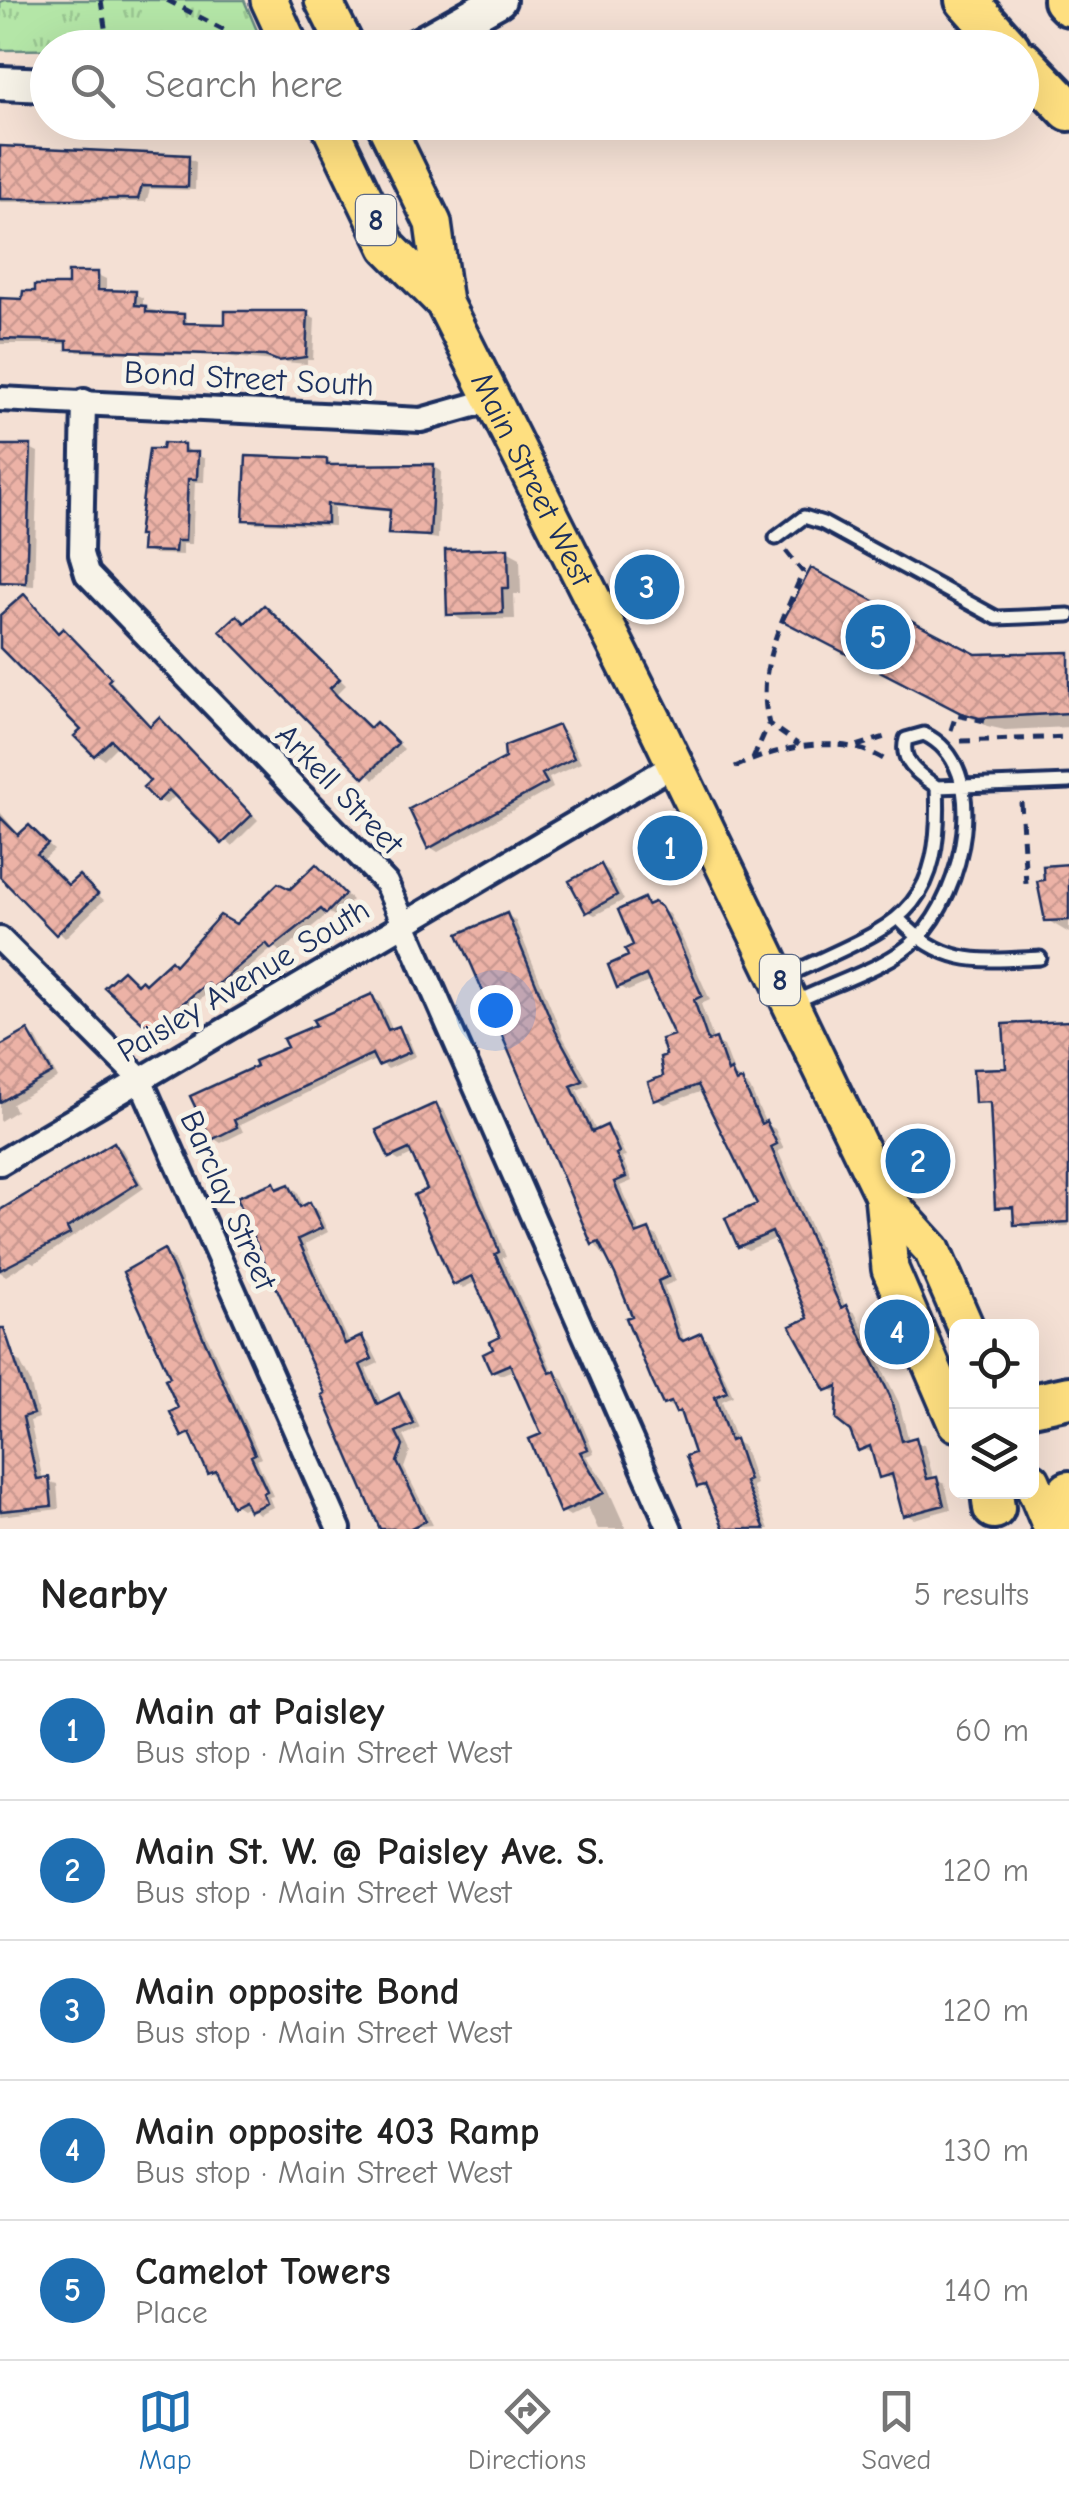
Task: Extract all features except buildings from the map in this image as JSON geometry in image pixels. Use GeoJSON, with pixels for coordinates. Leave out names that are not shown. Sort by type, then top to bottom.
{"type":"FeatureCollection","features":[{"type":"Feature","properties":{"kind":"highway"},"geometry":{"type":"LineString","coordinates":[[966,0],[992,30]]}},
{"type":"Feature","properties":{"kind":"highway"},"geometry":{"type":"LineString","coordinates":[[1039,79],[1069,110]]}},
{"type":"Feature","properties":{"kind":"highway"},"geometry":{"type":"LineString","coordinates":[[1039,1403],[1069,1396]]}},
{"type":"Feature","properties":{"kind":"highway"},"geometry":{"type":"LineString","coordinates":[[1062,1529],[1069,1492]]}},
{"type":"Feature","properties":{"kind":"main road"},"geometry":{"type":"LineString","coordinates":[[268,0],[282,30]]}},
{"type":"Feature","properties":{"kind":"main road"},"geometry":{"type":"LineString","coordinates":[[323,0],[338,30]]}},
{"type":"Feature","properties":{"kind":"main road"},"geometry":{"type":"LineString","coordinates":[[445,30],[498,0]]}},
{"type":"Feature","properties":{"kind":"main road"},"geometry":{"type":"LineString","coordinates":[[0,83],[30,84]]}},
{"type":"Feature","properties":{"kind":"main road","name":"Main Street West"},"geometry":{"type":"LineString","coordinates":[[337,140],[388,246],[444,304],[675,764],[882,1196],[932,1250],[962,1319]]}},
{"type":"Feature","properties":{"kind":"main road","name":"Main Street West"},"geometry":{"type":"LineString","coordinates":[[393,140],[434,223],[444,304]]}},
{"type":"Feature","properties":{"kind":"main road","name":"Main Street West"},"geometry":{"type":"LineString","coordinates":[[882,1196],[890,1269],[950,1409]]}},
{"type":"Feature","properties":{"kind":"main road"},"geometry":{"type":"LineString","coordinates":[[1039,1498],[1052,1529]]}},
{"type":"Feature","properties":{"kind":"street","name":"Bond Street South"},"geometry":{"type":"LineString","coordinates":[[0,399],[420,420],[492,400]]}},
{"type":"Feature","properties":{"kind":"street","name":"Arkell Street"},"geometry":{"type":"LineString","coordinates":[[84,401],[81,554],[87,574],[386,883],[670,1529]]}},
{"type":"Feature","properties":{"kind":"street","name":"Paisley Avenue South"},"geometry":{"type":"LineString","coordinates":[[0,1163],[675,764]]}},
{"type":"Feature","properties":{"kind":"street","name":"Barclay Street"},"geometry":{"type":"LineString","coordinates":[[0,939],[140,1079],[339,1529]]}},
{"type":"Feature","properties":{"kind":"lane"},"geometry":{"type":"LineString","coordinates":[[776,538],[804,517],[822,523],[997,618],[1069,615]]}},
{"type":"Feature","properties":{"kind":"lane"},"geometry":{"type":"LineString","coordinates":[[786,991],[918,939],[947,899],[959,867],[966,786],[934,738],[915,734],[906,739],[904,756],[937,787],[966,786],[1020,784],[1069,782]]}},
{"type":"Feature","properties":{"kind":"lane"},"geometry":{"type":"LineString","coordinates":[[786,991],[900,920],[920,897],[932,872],[937,787]]}},
{"type":"Feature","properties":{"kind":"lane"},"geometry":{"type":"LineString","coordinates":[[900,920],[918,939],[950,956],[976,961],[1040,958]]}},
{"type":"Feature","properties":{"kind":"path"},"geometry":{"type":"LineString","coordinates":[[101,0],[105,30]]}},
{"type":"Feature","properties":{"kind":"path"},"geometry":{"type":"LineString","coordinates":[[167,0],[223,30]]}},
{"type":"Feature","properties":{"kind":"path"},"geometry":{"type":"LineString","coordinates":[[753,759],[769,724],[764,676],[803,572],[776,538]]}},
{"type":"Feature","properties":{"kind":"path"},"geometry":{"type":"LineString","coordinates":[[984,721],[956,716],[948,728],[964,744],[1069,738]]}},
{"type":"Feature","properties":{"kind":"path"},"geometry":{"type":"LineString","coordinates":[[769,724],[802,746]]}},
{"type":"Feature","properties":{"kind":"path"},"geometry":{"type":"LineString","coordinates":[[736,767],[802,746],[857,746],[893,734]]}},
{"type":"Feature","properties":{"kind":"path"},"geometry":{"type":"LineString","coordinates":[[857,746],[892,765]]}},
{"type":"Feature","properties":{"kind":"path"},"geometry":{"type":"LineString","coordinates":[[1020,784],[1026,884]]}},
{"type":"Feature","properties":{"kind":"green space"},"geometry":{"type":"Polygon","coordinates":[[[244,0],[257,30],[30,30],[30,50],[0,50],[0,2],[244,0]]]}},
{"type":"Feature","properties":{"kind":"place","name":"Main opposite Bond"},"geometry":{"type":"Point","coordinates":[647,587]}},
{"type":"Feature","properties":{"kind":"place","name":"Camelot Towers"},"geometry":{"type":"Point","coordinates":[878,637]}},
{"type":"Feature","properties":{"kind":"place","name":"Main at Paisley"},"geometry":{"type":"Point","coordinates":[670,848]}},
{"type":"Feature","properties":{"kind":"place","name":"Main St. W. @ Paisley Ave. S."},"geometry":{"type":"Point","coordinates":[918,1161]}},
{"type":"Feature","properties":{"kind":"place","name":"Main opposite 403 Ramp"},"geometry":{"type":"Point","coordinates":[897,1332]}}]}
